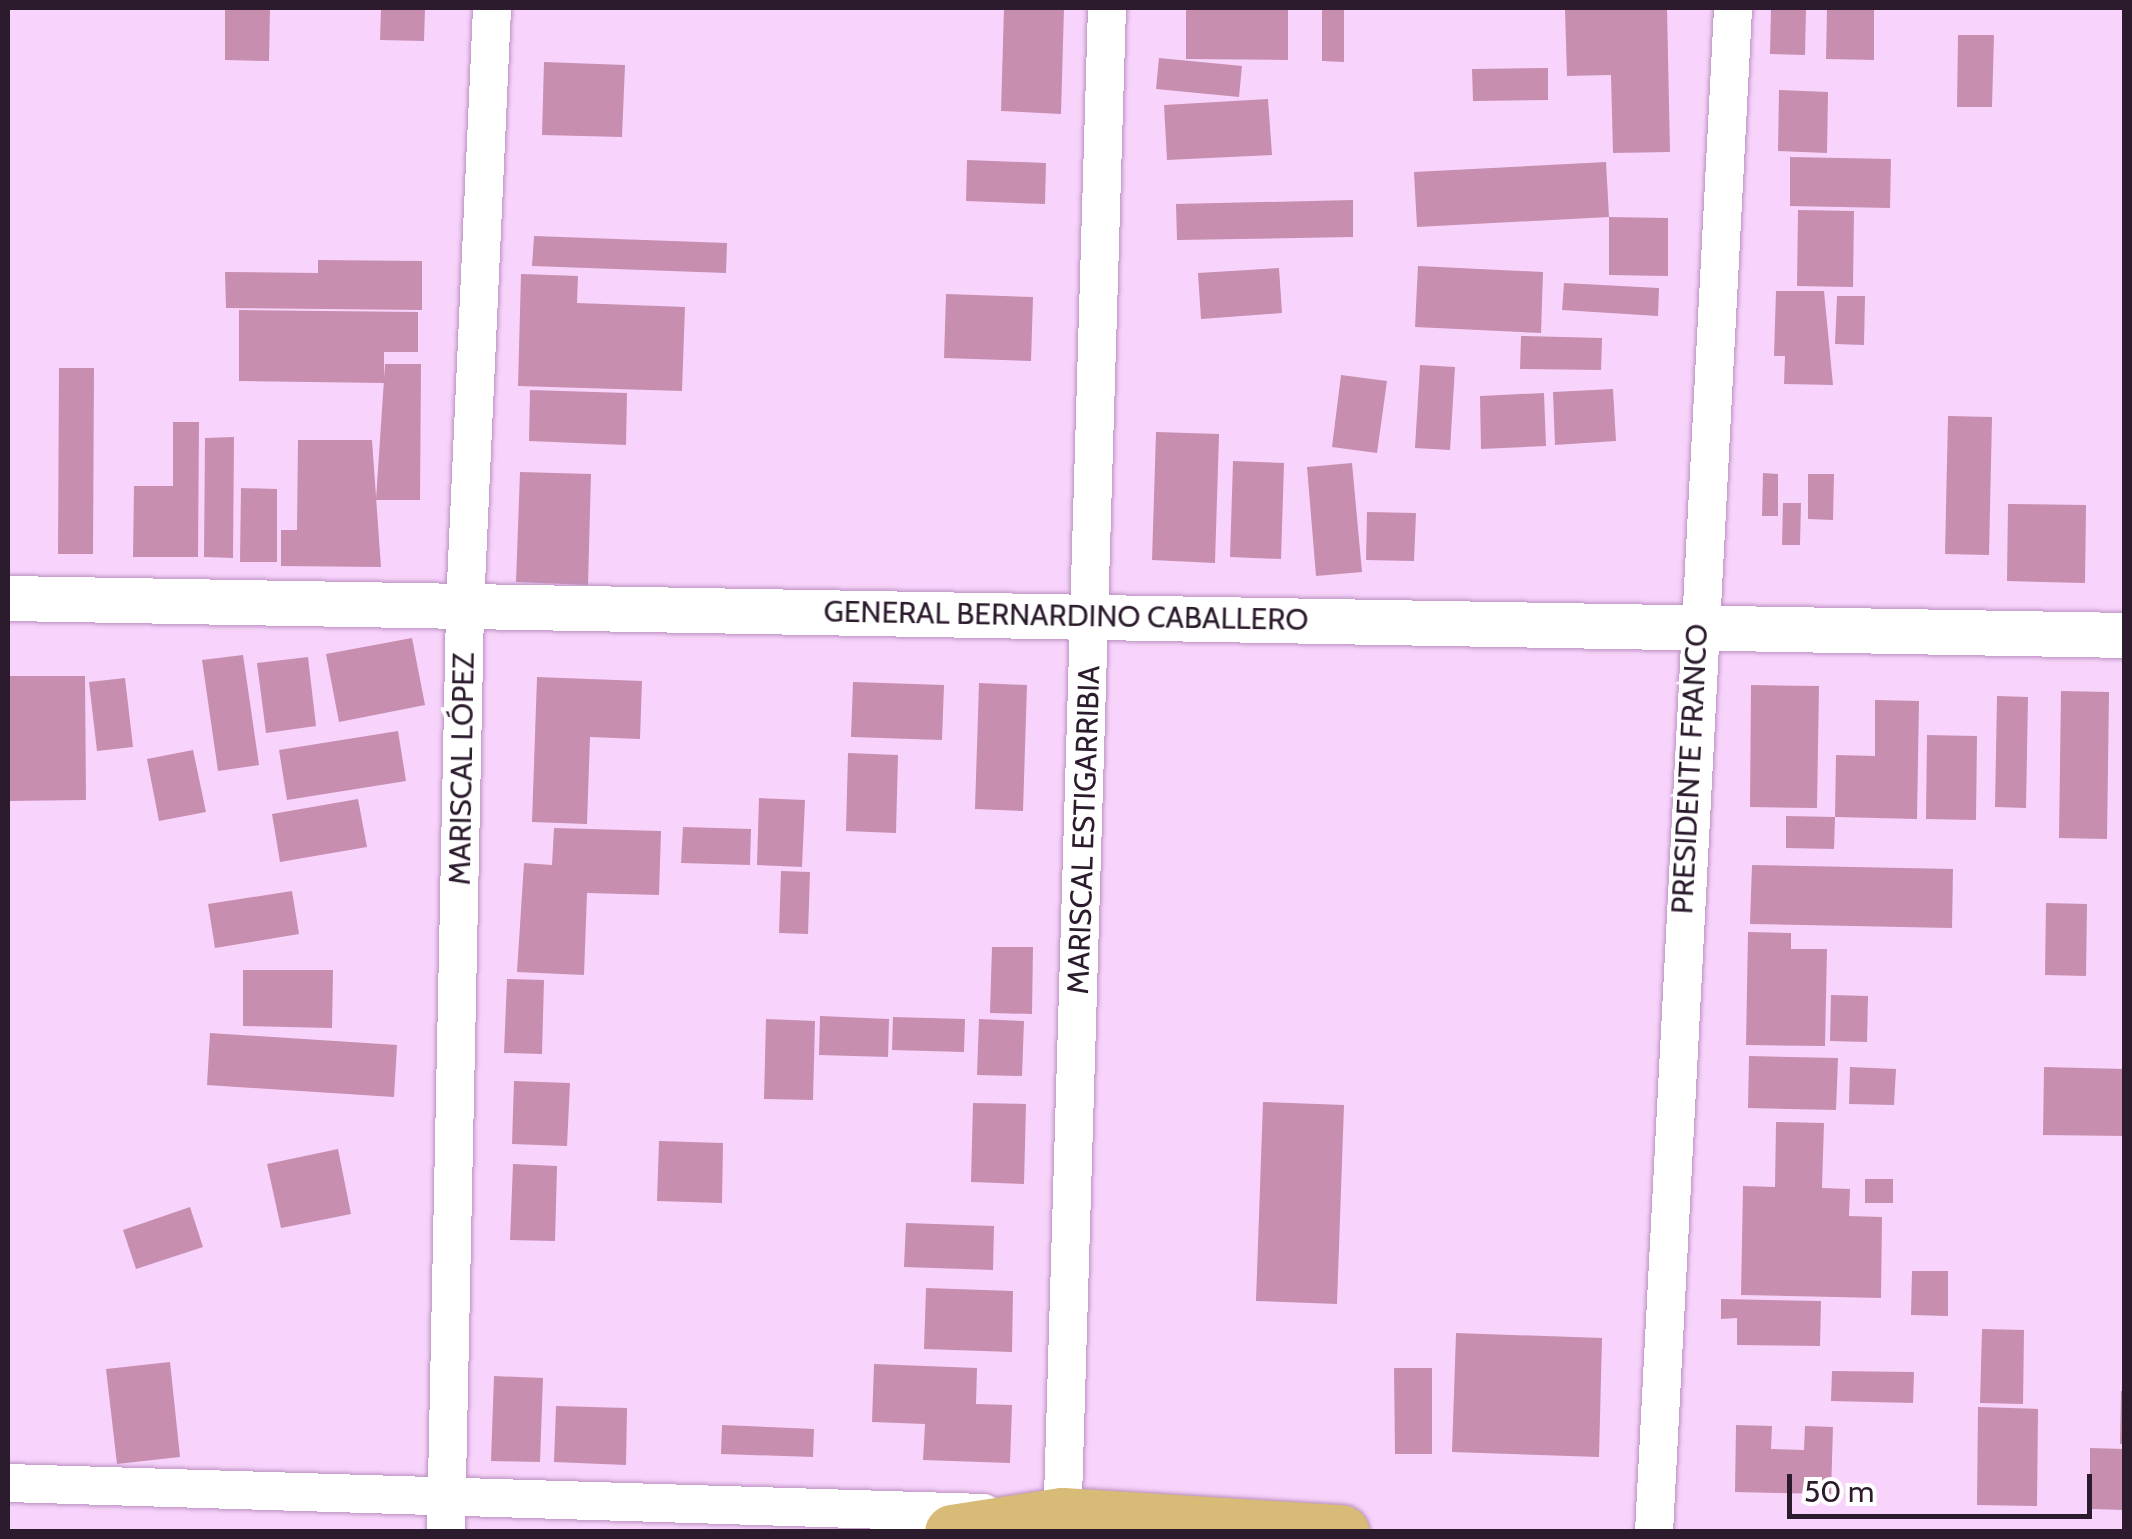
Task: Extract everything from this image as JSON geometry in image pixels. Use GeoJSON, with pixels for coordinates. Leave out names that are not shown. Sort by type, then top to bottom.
{"type":"FeatureCollection","features":[{"type":"Feature","properties":{"kind":"main road"},"geometry":{"type":"LineString","coordinates":[[952,1532],[1062,1523],[1341,1532]]}},
{"type":"Feature","properties":{"kind":"street","name":"MARISCAL LÓPEZ"},"geometry":{"type":"LineString","coordinates":[[447,1516],[465,606],[492,8]]}},
{"type":"Feature","properties":{"kind":"street","name":"MARISCAL ESTIGARRIBIA"},"geometry":{"type":"LineString","coordinates":[[1062,1523],[1107,8]]}},
{"type":"Feature","properties":{"kind":"street","name":"PRESIDENTE FRANCO"},"geometry":{"type":"LineString","coordinates":[[1654,1532],[1696,628],[1732,8]]}},
{"type":"Feature","properties":{"kind":"street","name":"GENERAL BERNARDINO CABALLERO"},"geometry":{"type":"LineString","coordinates":[[8,598],[2124,635]]}},
{"type":"Feature","properties":{"kind":"street"},"geometry":{"type":"LineString","coordinates":[[8,1482],[447,1516],[1062,1523]]}},
{"type":"Feature","properties":{"kind":"building"},"geometry":{"type":"Polygon","coordinates":[[[225,8],[270,8],[269,61],[225,60],[225,8]]]}},
{"type":"Feature","properties":{"kind":"building"},"geometry":{"type":"Polygon","coordinates":[[[425,8],[424,41],[380,40],[381,10],[425,8]]]}},
{"type":"Feature","properties":{"kind":"building"},"geometry":{"type":"Polygon","coordinates":[[[1004,8],[1064,8],[1061,114],[1001,111],[1004,8]]]}},
{"type":"Feature","properties":{"kind":"building"},"geometry":{"type":"Polygon","coordinates":[[[1186,8],[1288,8],[1288,60],[1186,59],[1186,8]]]}},
{"type":"Feature","properties":{"kind":"building"},"geometry":{"type":"Polygon","coordinates":[[[1322,8],[1344,8],[1344,62],[1322,61],[1322,8]]]}},
{"type":"Feature","properties":{"kind":"building"},"geometry":{"type":"Polygon","coordinates":[[[1667,8],[1670,152],[1613,153],[1611,75],[1567,76],[1565,10],[1667,8]]]}},
{"type":"Feature","properties":{"kind":"building"},"geometry":{"type":"Polygon","coordinates":[[[1771,8],[1806,8],[1805,55],[1770,54],[1771,8]]]}},
{"type":"Feature","properties":{"kind":"building"},"geometry":{"type":"Polygon","coordinates":[[[1827,8],[1874,9],[1874,60],[1826,59],[1827,8]]]}},
{"type":"Feature","properties":{"kind":"building"},"geometry":{"type":"Polygon","coordinates":[[[1958,35],[1994,35],[1992,107],[1957,107],[1958,35]]]}},
{"type":"Feature","properties":{"kind":"building"},"geometry":{"type":"Polygon","coordinates":[[[1159,58],[1242,66],[1239,97],[1156,89],[1159,58]]]}},
{"type":"Feature","properties":{"kind":"building"},"geometry":{"type":"Polygon","coordinates":[[[544,62],[625,65],[622,137],[542,135],[544,62]]]}},
{"type":"Feature","properties":{"kind":"building"},"geometry":{"type":"Polygon","coordinates":[[[1548,68],[1548,100],[1473,101],[1472,69],[1548,68]]]}},
{"type":"Feature","properties":{"kind":"building"},"geometry":{"type":"Polygon","coordinates":[[[1779,90],[1828,92],[1827,153],[1778,151],[1779,90]]]}},
{"type":"Feature","properties":{"kind":"building"},"geometry":{"type":"Polygon","coordinates":[[[1268,99],[1272,155],[1167,160],[1164,105],[1268,99]]]}},
{"type":"Feature","properties":{"kind":"building"},"geometry":{"type":"Polygon","coordinates":[[[1790,157],[1891,159],[1890,208],[1790,206],[1790,157]]]}},
{"type":"Feature","properties":{"kind":"building"},"geometry":{"type":"Polygon","coordinates":[[[967,160],[1046,163],[1045,204],[966,201],[967,160]]]}},
{"type":"Feature","properties":{"kind":"building"},"geometry":{"type":"Polygon","coordinates":[[[1606,162],[1609,217],[1417,227],[1414,172],[1606,162]]]}},
{"type":"Feature","properties":{"kind":"building"},"geometry":{"type":"Polygon","coordinates":[[[1353,200],[1353,237],[1177,240],[1176,204],[1353,200]]]}},
{"type":"Feature","properties":{"kind":"building"},"geometry":{"type":"Polygon","coordinates":[[[1798,210],[1854,211],[1853,287],[1797,286],[1798,210]]]}},
{"type":"Feature","properties":{"kind":"building"},"geometry":{"type":"Polygon","coordinates":[[[1609,217],[1668,218],[1668,276],[1609,275],[1609,217]]]}},
{"type":"Feature","properties":{"kind":"building"},"geometry":{"type":"Polygon","coordinates":[[[534,236],[727,243],[726,273],[532,266],[534,236]]]}},
{"type":"Feature","properties":{"kind":"building"},"geometry":{"type":"Polygon","coordinates":[[[318,260],[422,261],[422,310],[226,308],[225,272],[318,273],[318,260]]]}},
{"type":"Feature","properties":{"kind":"building"},"geometry":{"type":"Polygon","coordinates":[[[1418,266],[1543,272],[1541,333],[1415,327],[1418,266]]]}},
{"type":"Feature","properties":{"kind":"building"},"geometry":{"type":"Polygon","coordinates":[[[1279,268],[1282,313],[1201,319],[1198,273],[1279,268]]]}},
{"type":"Feature","properties":{"kind":"building"},"geometry":{"type":"Polygon","coordinates":[[[521,274],[578,276],[577,303],[685,307],[682,391],[518,386],[521,274]]]}},
{"type":"Feature","properties":{"kind":"building"},"geometry":{"type":"Polygon","coordinates":[[[1564,283],[1659,288],[1658,316],[1562,310],[1564,283]]]}},
{"type":"Feature","properties":{"kind":"building"},"geometry":{"type":"Polygon","coordinates":[[[1776,291],[1824,291],[1833,385],[1784,384],[1785,356],[1774,356],[1776,291]]]}},
{"type":"Feature","properties":{"kind":"building"},"geometry":{"type":"Polygon","coordinates":[[[946,294],[1033,297],[1031,361],[944,358],[946,294]]]}},
{"type":"Feature","properties":{"kind":"building"},"geometry":{"type":"Polygon","coordinates":[[[1837,296],[1865,296],[1864,345],[1835,344],[1837,296]]]}},
{"type":"Feature","properties":{"kind":"building"},"geometry":{"type":"Polygon","coordinates":[[[239,310],[418,312],[418,352],[384,352],[384,383],[239,381],[239,310]]]}},
{"type":"Feature","properties":{"kind":"building"},"geometry":{"type":"Polygon","coordinates":[[[1521,336],[1602,338],[1601,370],[1520,369],[1521,336]]]}},
{"type":"Feature","properties":{"kind":"building"},"geometry":{"type":"Polygon","coordinates":[[[385,364],[421,364],[420,500],[376,500],[385,364]]]}},
{"type":"Feature","properties":{"kind":"building"},"geometry":{"type":"Polygon","coordinates":[[[1420,365],[1455,367],[1450,450],[1415,448],[1420,365]]]}},
{"type":"Feature","properties":{"kind":"building"},"geometry":{"type":"Polygon","coordinates":[[[59,368],[94,368],[93,554],[58,554],[59,368]]]}},
{"type":"Feature","properties":{"kind":"building"},"geometry":{"type":"Polygon","coordinates":[[[1341,375],[1387,381],[1377,453],[1332,447],[1341,375]]]}},
{"type":"Feature","properties":{"kind":"building"},"geometry":{"type":"Polygon","coordinates":[[[1613,389],[1616,441],[1555,445],[1553,392],[1613,389]]]}},
{"type":"Feature","properties":{"kind":"building"},"geometry":{"type":"Polygon","coordinates":[[[530,390],[627,393],[626,445],[529,441],[530,390]]]}},
{"type":"Feature","properties":{"kind":"building"},"geometry":{"type":"Polygon","coordinates":[[[1544,393],[1546,446],[1481,449],[1480,396],[1544,393]]]}},
{"type":"Feature","properties":{"kind":"building"},"geometry":{"type":"Polygon","coordinates":[[[1948,416],[1992,417],[1989,555],[1945,554],[1948,416]]]}},
{"type":"Feature","properties":{"kind":"building"},"geometry":{"type":"Polygon","coordinates":[[[173,422],[199,422],[198,557],[133,557],[134,486],[173,486],[173,422]]]}},
{"type":"Feature","properties":{"kind":"building"},"geometry":{"type":"Polygon","coordinates":[[[1156,432],[1219,434],[1215,563],[1152,560],[1156,432]]]}},
{"type":"Feature","properties":{"kind":"building"},"geometry":{"type":"Polygon","coordinates":[[[234,437],[233,558],[204,557],[205,438],[234,437]]]}},
{"type":"Feature","properties":{"kind":"building"},"geometry":{"type":"Polygon","coordinates":[[[298,440],[372,440],[381,567],[281,566],[281,530],[297,530],[298,440]]]}},
{"type":"Feature","properties":{"kind":"building"},"geometry":{"type":"Polygon","coordinates":[[[1233,461],[1284,463],[1281,559],[1230,557],[1233,461]]]}},
{"type":"Feature","properties":{"kind":"building"},"geometry":{"type":"Polygon","coordinates":[[[1352,463],[1362,572],[1316,576],[1307,467],[1352,463]]]}},
{"type":"Feature","properties":{"kind":"building"},"geometry":{"type":"Polygon","coordinates":[[[520,472],[591,474],[588,585],[516,582],[520,472]]]}},
{"type":"Feature","properties":{"kind":"building"},"geometry":{"type":"Polygon","coordinates":[[[1763,473],[1778,474],[1778,516],[1762,516],[1763,473]]]}},
{"type":"Feature","properties":{"kind":"building"},"geometry":{"type":"Polygon","coordinates":[[[1808,474],[1834,474],[1833,520],[1808,519],[1808,474]]]}},
{"type":"Feature","properties":{"kind":"building"},"geometry":{"type":"Polygon","coordinates":[[[241,488],[277,489],[277,562],[240,562],[241,488]]]}},
{"type":"Feature","properties":{"kind":"building"},"geometry":{"type":"Polygon","coordinates":[[[1783,503],[1801,503],[1800,545],[1782,545],[1783,503]]]}},
{"type":"Feature","properties":{"kind":"building"},"geometry":{"type":"Polygon","coordinates":[[[2008,504],[2086,505],[2085,583],[2007,581],[2008,504]]]}},
{"type":"Feature","properties":{"kind":"building"},"geometry":{"type":"Polygon","coordinates":[[[1367,512],[1416,513],[1414,561],[1366,560],[1367,512]]]}},
{"type":"Feature","properties":{"kind":"building"},"geometry":{"type":"Polygon","coordinates":[[[412,638],[425,705],[339,722],[326,654],[412,638]]]}},
{"type":"Feature","properties":{"kind":"building"},"geometry":{"type":"Polygon","coordinates":[[[243,655],[259,765],[218,771],[202,660],[243,655]]]}},
{"type":"Feature","properties":{"kind":"building"},"geometry":{"type":"Polygon","coordinates":[[[308,657],[316,726],[266,733],[257,663],[308,657]]]}},
{"type":"Feature","properties":{"kind":"building"},"geometry":{"type":"Polygon","coordinates":[[[8,676],[85,676],[86,800],[8,801],[8,676]]]}},
{"type":"Feature","properties":{"kind":"building"},"geometry":{"type":"Polygon","coordinates":[[[537,677],[642,681],[640,739],[590,737],[587,824],[532,822],[537,677]]]}},
{"type":"Feature","properties":{"kind":"building"},"geometry":{"type":"Polygon","coordinates":[[[125,678],[133,747],[97,751],[89,682],[125,678]]]}},
{"type":"Feature","properties":{"kind":"building"},"geometry":{"type":"Polygon","coordinates":[[[853,682],[944,685],[942,740],[851,737],[853,682]]]}},
{"type":"Feature","properties":{"kind":"building"},"geometry":{"type":"Polygon","coordinates":[[[979,683],[1027,685],[1023,811],[975,809],[979,683]]]}},
{"type":"Feature","properties":{"kind":"building"},"geometry":{"type":"Polygon","coordinates":[[[1751,685],[1819,686],[1817,808],[1750,807],[1751,685]]]}},
{"type":"Feature","properties":{"kind":"building"},"geometry":{"type":"Polygon","coordinates":[[[2061,691],[2109,692],[2107,839],[2059,838],[2061,691]]]}},
{"type":"Feature","properties":{"kind":"building"},"geometry":{"type":"Polygon","coordinates":[[[1997,696],[2028,697],[2026,808],[1995,807],[1997,696]]]}},
{"type":"Feature","properties":{"kind":"building"},"geometry":{"type":"Polygon","coordinates":[[[1875,700],[1919,701],[1917,819],[1835,817],[1836,755],[1875,756],[1875,700]]]}},
{"type":"Feature","properties":{"kind":"building"},"geometry":{"type":"Polygon","coordinates":[[[398,731],[406,781],[287,800],[279,750],[398,731]]]}},
{"type":"Feature","properties":{"kind":"building"},"geometry":{"type":"Polygon","coordinates":[[[1927,735],[1977,736],[1976,820],[1926,819],[1927,735]]]}},
{"type":"Feature","properties":{"kind":"building"},"geometry":{"type":"Polygon","coordinates":[[[193,750],[206,812],[159,821],[147,759],[193,750]]]}},
{"type":"Feature","properties":{"kind":"building"},"geometry":{"type":"Polygon","coordinates":[[[848,753],[898,755],[896,833],[846,831],[848,753]]]}},
{"type":"Feature","properties":{"kind":"building"},"geometry":{"type":"Polygon","coordinates":[[[759,798],[805,800],[802,867],[757,865],[759,798]]]}},
{"type":"Feature","properties":{"kind":"building"},"geometry":{"type":"Polygon","coordinates":[[[358,799],[367,847],[280,862],[272,814],[358,799]]]}},
{"type":"Feature","properties":{"kind":"building"},"geometry":{"type":"Polygon","coordinates":[[[1786,816],[1835,817],[1834,849],[1786,848],[1786,816]]]}},
{"type":"Feature","properties":{"kind":"building"},"geometry":{"type":"Polygon","coordinates":[[[683,827],[751,829],[750,865],[681,863],[683,827]]]}},
{"type":"Feature","properties":{"kind":"building"},"geometry":{"type":"Polygon","coordinates":[[[554,828],[661,831],[659,895],[587,893],[584,975],[517,972],[524,863],[552,865],[554,828]]]}},
{"type":"Feature","properties":{"kind":"building"},"geometry":{"type":"Polygon","coordinates":[[[1752,865],[1953,869],[1952,928],[1750,924],[1752,865]]]}},
{"type":"Feature","properties":{"kind":"building"},"geometry":{"type":"Polygon","coordinates":[[[781,871],[810,872],[808,934],[779,933],[781,871]]]}},
{"type":"Feature","properties":{"kind":"building"},"geometry":{"type":"Polygon","coordinates":[[[292,891],[299,934],[215,948],[208,904],[292,891]]]}},
{"type":"Feature","properties":{"kind":"building"},"geometry":{"type":"Polygon","coordinates":[[[2046,903],[2087,904],[2086,976],[2045,975],[2046,903]]]}},
{"type":"Feature","properties":{"kind":"building"},"geometry":{"type":"Polygon","coordinates":[[[1748,932],[1791,933],[1791,949],[1827,949],[1825,1046],[1746,1045],[1748,932]]]}},
{"type":"Feature","properties":{"kind":"building"},"geometry":{"type":"Polygon","coordinates":[[[992,947],[1033,947],[1032,1014],[990,1013],[992,947]]]}},
{"type":"Feature","properties":{"kind":"building"},"geometry":{"type":"Polygon","coordinates":[[[243,970],[333,970],[332,1028],[243,1026],[243,970]]]}},
{"type":"Feature","properties":{"kind":"building"},"geometry":{"type":"Polygon","coordinates":[[[507,979],[544,980],[542,1054],[504,1053],[507,979]]]}},
{"type":"Feature","properties":{"kind":"building"},"geometry":{"type":"Polygon","coordinates":[[[1831,995],[1868,996],[1867,1042],[1830,1041],[1831,995]]]}},
{"type":"Feature","properties":{"kind":"building"},"geometry":{"type":"Polygon","coordinates":[[[820,1016],[889,1019],[888,1057],[819,1055],[820,1016]]]}},
{"type":"Feature","properties":{"kind":"building"},"geometry":{"type":"Polygon","coordinates":[[[893,1017],[965,1019],[964,1052],[892,1050],[893,1017]]]}},
{"type":"Feature","properties":{"kind":"building"},"geometry":{"type":"Polygon","coordinates":[[[766,1019],[815,1021],[813,1100],[764,1099],[766,1019]]]}},
{"type":"Feature","properties":{"kind":"building"},"geometry":{"type":"Polygon","coordinates":[[[979,1019],[1024,1021],[1022,1076],[977,1075],[979,1019]]]}},
{"type":"Feature","properties":{"kind":"building"},"geometry":{"type":"Polygon","coordinates":[[[210,1033],[397,1045],[394,1097],[207,1085],[210,1033]]]}},
{"type":"Feature","properties":{"kind":"building"},"geometry":{"type":"Polygon","coordinates":[[[1749,1056],[1838,1058],[1836,1110],[1748,1108],[1749,1056]]]}},
{"type":"Feature","properties":{"kind":"building"},"geometry":{"type":"Polygon","coordinates":[[[1850,1067],[1896,1069],[1894,1105],[1849,1104],[1850,1067]]]}},
{"type":"Feature","properties":{"kind":"building"},"geometry":{"type":"Polygon","coordinates":[[[2044,1067],[2124,1069],[2124,1136],[2043,1135],[2044,1067]]]}},
{"type":"Feature","properties":{"kind":"building"},"geometry":{"type":"Polygon","coordinates":[[[514,1081],[570,1083],[567,1146],[512,1144],[514,1081]]]}},
{"type":"Feature","properties":{"kind":"building"},"geometry":{"type":"Polygon","coordinates":[[[1263,1102],[1344,1105],[1337,1304],[1256,1301],[1263,1102]]]}},
{"type":"Feature","properties":{"kind":"building"},"geometry":{"type":"Polygon","coordinates":[[[973,1103],[1026,1104],[1024,1184],[971,1182],[973,1103]]]}},
{"type":"Feature","properties":{"kind":"building"},"geometry":{"type":"Polygon","coordinates":[[[1776,1122],[1824,1123],[1822,1188],[1850,1189],[1849,1216],[1882,1217],[1881,1298],[1741,1295],[1743,1186],[1775,1187],[1776,1122]]]}},
{"type":"Feature","properties":{"kind":"building"},"geometry":{"type":"Polygon","coordinates":[[[659,1141],[723,1143],[722,1203],[657,1201],[659,1141]]]}},
{"type":"Feature","properties":{"kind":"building"},"geometry":{"type":"Polygon","coordinates":[[[338,1149],[351,1214],[281,1228],[267,1164],[338,1149]]]}},
{"type":"Feature","properties":{"kind":"building"},"geometry":{"type":"Polygon","coordinates":[[[513,1164],[557,1166],[555,1241],[510,1240],[513,1164]]]}},
{"type":"Feature","properties":{"kind":"building"},"geometry":{"type":"Polygon","coordinates":[[[1865,1179],[1893,1179],[1893,1203],[1865,1203],[1865,1179]]]}},
{"type":"Feature","properties":{"kind":"building"},"geometry":{"type":"Polygon","coordinates":[[[190,1207],[203,1247],[136,1269],[123,1230],[190,1207]]]}},
{"type":"Feature","properties":{"kind":"building"},"geometry":{"type":"Polygon","coordinates":[[[906,1223],[994,1226],[993,1270],[904,1267],[906,1223]]]}},
{"type":"Feature","properties":{"kind":"building"},"geometry":{"type":"Polygon","coordinates":[[[1912,1271],[1948,1271],[1948,1316],[1911,1315],[1912,1271]]]}},
{"type":"Feature","properties":{"kind":"building"},"geometry":{"type":"Polygon","coordinates":[[[926,1288],[1013,1291],[1012,1352],[924,1349],[926,1288]]]}},
{"type":"Feature","properties":{"kind":"building"},"geometry":{"type":"Polygon","coordinates":[[[1721,1299],[1821,1301],[1820,1346],[1737,1345],[1737,1318],[1721,1319],[1721,1299]]]}},
{"type":"Feature","properties":{"kind":"building"},"geometry":{"type":"Polygon","coordinates":[[[1982,1329],[2024,1330],[2023,1404],[1980,1403],[1982,1329]]]}},
{"type":"Feature","properties":{"kind":"building"},"geometry":{"type":"Polygon","coordinates":[[[1456,1333],[1602,1338],[1599,1457],[1452,1452],[1456,1333]]]}},
{"type":"Feature","properties":{"kind":"building"},"geometry":{"type":"Polygon","coordinates":[[[170,1362],[180,1457],[117,1464],[106,1369],[170,1362]]]}},
{"type":"Feature","properties":{"kind":"building"},"geometry":{"type":"Polygon","coordinates":[[[874,1364],[977,1368],[976,1404],[1012,1405],[1010,1463],[923,1460],[925,1424],[872,1422],[874,1364]]]}},
{"type":"Feature","properties":{"kind":"building"},"geometry":{"type":"Polygon","coordinates":[[[1394,1368],[1432,1368],[1432,1454],[1395,1454],[1394,1368]]]}},
{"type":"Feature","properties":{"kind":"building"},"geometry":{"type":"Polygon","coordinates":[[[1832,1371],[1914,1372],[1913,1403],[1831,1401],[1832,1371]]]}},
{"type":"Feature","properties":{"kind":"building"},"geometry":{"type":"Polygon","coordinates":[[[494,1376],[543,1378],[540,1462],[491,1461],[494,1376]]]}},
{"type":"Feature","properties":{"kind":"building"},"geometry":{"type":"Polygon","coordinates":[[[2124,1391],[2124,1444],[2120,1444],[2124,1391]]]}},
{"type":"Feature","properties":{"kind":"building"},"geometry":{"type":"Polygon","coordinates":[[[556,1406],[627,1408],[626,1465],[554,1462],[556,1406]]]}},
{"type":"Feature","properties":{"kind":"building"},"geometry":{"type":"Polygon","coordinates":[[[1978,1407],[2038,1409],[2037,1506],[1977,1505],[1978,1407]]]}},
{"type":"Feature","properties":{"kind":"building"},"geometry":{"type":"Polygon","coordinates":[[[722,1425],[814,1429],[813,1457],[721,1454],[722,1425]]]}},
{"type":"Feature","properties":{"kind":"building"},"geometry":{"type":"Polygon","coordinates":[[[1736,1425],[1772,1426],[1771,1449],[1804,1450],[1805,1426],[1833,1427],[1831,1494],[1735,1492],[1736,1425]]]}},
{"type":"Feature","properties":{"kind":"building"},"geometry":{"type":"Polygon","coordinates":[[[2090,1448],[2124,1449],[2124,1510],[2090,1509],[2090,1448]]]}}]}
